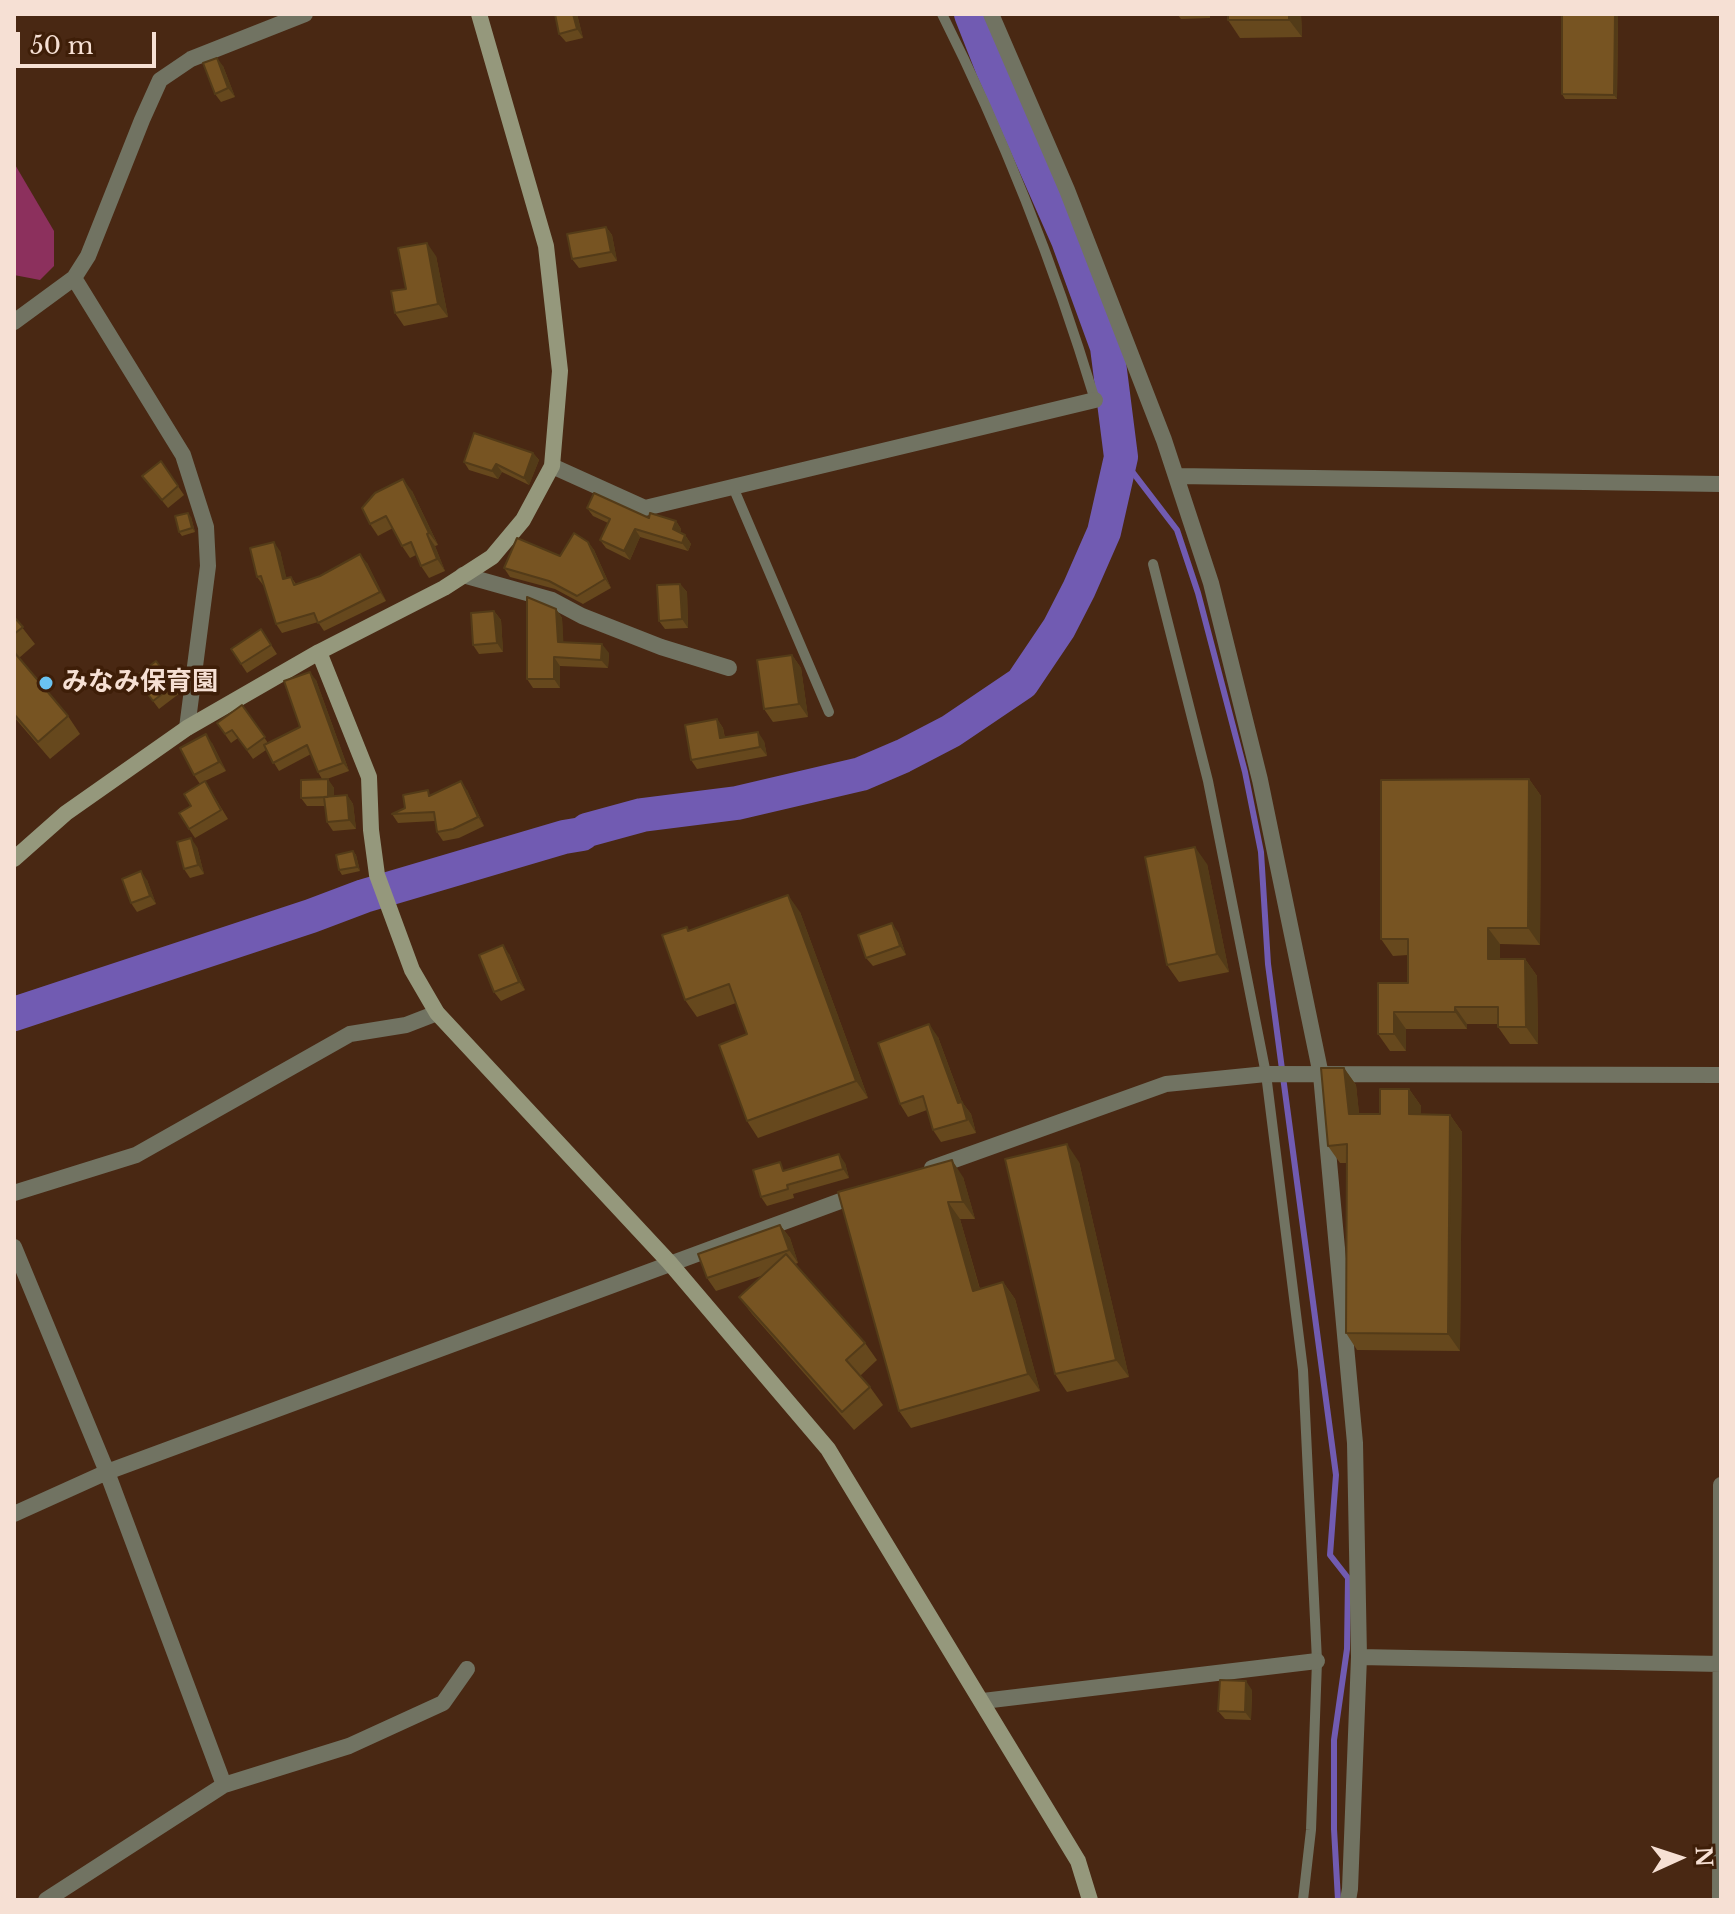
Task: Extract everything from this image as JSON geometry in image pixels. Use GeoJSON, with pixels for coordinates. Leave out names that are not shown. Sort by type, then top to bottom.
{"type":"FeatureCollection","features":[{"type":"Feature","properties":{"kind":"street"},"geometry":{"type":"LineString","coordinates":[[14,322],[74,278],[88,256],[160,80],[191,59],[305,14]]}},
{"type":"Feature","properties":{"kind":"street"},"geometry":{"type":"LineString","coordinates":[[14,859],[66,813],[187,728],[492,557],[523,520],[552,466],[560,371],[546,246],[479,14]]}},
{"type":"Feature","properties":{"kind":"street"},"geometry":{"type":"LineString","coordinates":[[991,14],[1067,190],[1177,476],[1211,583],[1256,765],[1317,1075],[1355,1443],[1359,1657],[1348,1900]]}},
{"type":"Feature","properties":{"kind":"street"},"geometry":{"type":"LineString","coordinates":[[74,278],[183,455],[206,527],[208,566],[187,728]]}},
{"type":"Feature","properties":{"kind":"street"},"geometry":{"type":"LineString","coordinates":[[552,466],[645,508],[1095,400]]}},
{"type":"Feature","properties":{"kind":"street"},"geometry":{"type":"LineString","coordinates":[[1177,476],[1721,484]]}},
{"type":"Feature","properties":{"kind":"street"},"geometry":{"type":"LineString","coordinates":[[463,575],[552,600],[582,616],[661,647],[729,668]]}},
{"type":"Feature","properties":{"kind":"street"},"geometry":{"type":"LineString","coordinates":[[319,652],[369,777],[377,875],[412,970],[437,1013],[669,1262],[828,1449],[1078,1861],[1090,1900]]}},
{"type":"Feature","properties":{"kind":"street"},"geometry":{"type":"LineString","coordinates":[[14,1193],[136,1155],[350,1034],[406,1025],[437,1013]]}},
{"type":"Feature","properties":{"kind":"street"},"geometry":{"type":"LineString","coordinates":[[922,1172],[1166,1084],[1266,1074],[1721,1075]]}},
{"type":"Feature","properties":{"kind":"street"},"geometry":{"type":"LineString","coordinates":[[14,1514],[107,1472],[669,1262],[877,1188]]}},
{"type":"Feature","properties":{"kind":"street"},"geometry":{"type":"LineString","coordinates":[[14,1247],[107,1472],[224,1785]]}},
{"type":"Feature","properties":{"kind":"street"},"geometry":{"type":"LineString","coordinates":[[1720,1900],[1721,1485]]}},
{"type":"Feature","properties":{"kind":"street"},"geometry":{"type":"LineString","coordinates":[[1359,1657],[1720,1664]]}},
{"type":"Feature","properties":{"kind":"street"},"geometry":{"type":"LineString","coordinates":[[983,1701],[1317,1661]]}},
{"type":"Feature","properties":{"kind":"street"},"geometry":{"type":"LineString","coordinates":[[46,1900],[224,1785],[349,1746],[443,1703],[467,1669]]}},
{"type":"Feature","properties":{"kind":"lane"},"geometry":{"type":"LineString","coordinates":[[942,14],[974,79],[1069,312],[1095,400]]}},
{"type":"Feature","properties":{"kind":"lane"},"geometry":{"type":"LineString","coordinates":[[733,487],[829,712]]}},
{"type":"Feature","properties":{"kind":"lane"},"geometry":{"type":"LineString","coordinates":[[1153,564],[1208,781],[1266,1074],[1303,1370],[1317,1661],[1311,1830],[1303,1900]]}},
{"type":"Feature","properties":{"kind":"shaded area"},"geometry":{"type":"Polygon","coordinates":[[[14,163],[54,231],[54,266],[40,280],[14,275],[14,163]]]}},
{"type":"Feature","properties":{"kind":"building"},"geometry":{"type":"Polygon","coordinates":[[[555,14],[573,14],[577,29],[559,34],[555,14]]]}},
{"type":"Feature","properties":{"kind":"building"},"geometry":{"type":"Polygon","coordinates":[[[1228,14],[1289,14],[1289,20],[1228,20],[1228,14]]]}},
{"type":"Feature","properties":{"kind":"building"},"geometry":{"type":"Polygon","coordinates":[[[1562,14],[1615,14],[1614,95],[1562,94],[1562,14]]]}},
{"type":"Feature","properties":{"kind":"building"},"geometry":{"type":"Polygon","coordinates":[[[217,58],[228,88],[215,94],[203,63],[217,58]]]}},
{"type":"Feature","properties":{"kind":"building"},"geometry":{"type":"Polygon","coordinates":[[[606,227],[611,252],[572,259],[567,234],[606,227]]]}},
{"type":"Feature","properties":{"kind":"building"},"geometry":{"type":"Polygon","coordinates":[[[427,243],[438,304],[395,313],[391,291],[406,289],[398,248],[427,243]]]}},
{"type":"Feature","properties":{"kind":"building"},"geometry":{"type":"Polygon","coordinates":[[[474,433],[533,453],[524,478],[496,464],[492,471],[464,462],[474,433]]]}},
{"type":"Feature","properties":{"kind":"building"},"geometry":{"type":"Polygon","coordinates":[[[161,461],[178,486],[162,500],[142,476],[161,461]]]}},
{"type":"Feature","properties":{"kind":"building"},"geometry":{"type":"Polygon","coordinates":[[[403,479],[429,533],[437,559],[421,566],[411,542],[402,546],[386,516],[370,524],[362,508],[375,493],[403,479]]]}},
{"type":"Feature","properties":{"kind":"building"},"geometry":{"type":"Polygon","coordinates":[[[594,493],[649,518],[650,513],[676,521],[673,529],[685,535],[682,543],[635,529],[624,551],[600,540],[610,519],[587,508],[594,493]]]}},
{"type":"Feature","properties":{"kind":"building"},"geometry":{"type":"Polygon","coordinates":[[[188,513],[192,528],[179,532],[175,516],[188,513]]]}},
{"type":"Feature","properties":{"kind":"building"},"geometry":{"type":"Polygon","coordinates":[[[574,533],[588,542],[605,579],[577,596],[549,581],[504,568],[517,538],[560,556],[574,533]]]}},
{"type":"Feature","properties":{"kind":"building"},"geometry":{"type":"Polygon","coordinates":[[[274,542],[283,579],[291,577],[294,585],[320,576],[360,554],[380,592],[318,623],[314,613],[276,624],[261,576],[257,577],[250,548],[274,542]]]}},
{"type":"Feature","properties":{"kind":"building"},"geometry":{"type":"Polygon","coordinates":[[[680,584],[682,619],[659,621],[657,585],[680,584]]]}},
{"type":"Feature","properties":{"kind":"building"},"geometry":{"type":"Polygon","coordinates":[[[527,597],[556,609],[558,642],[602,644],[601,660],[554,657],[554,679],[527,679],[527,597]]]}},
{"type":"Feature","properties":{"kind":"building"},"geometry":{"type":"Polygon","coordinates":[[[494,611],[497,643],[473,645],[471,613],[494,611]]]}},
{"type":"Feature","properties":{"kind":"building"},"geometry":{"type":"Polygon","coordinates":[[[14,617],[23,627],[14,634],[14,617]]]}},
{"type":"Feature","properties":{"kind":"building"},"geometry":{"type":"Polygon","coordinates":[[[261,629],[271,645],[241,664],[231,649],[261,629]]]}},
{"type":"Feature","properties":{"kind":"building"},"geometry":{"type":"Polygon","coordinates":[[[14,652],[68,716],[38,742],[14,714],[14,652]]]}},
{"type":"Feature","properties":{"kind":"building"},"geometry":{"type":"Polygon","coordinates":[[[792,655],[799,704],[764,709],[757,660],[792,655]]]}},
{"type":"Feature","properties":{"kind":"building"},"geometry":{"type":"Polygon","coordinates":[[[156,661],[174,685],[153,701],[135,677],[156,661]]]}},
{"type":"Feature","properties":{"kind":"building"},"geometry":{"type":"Polygon","coordinates":[[[310,672],[343,763],[318,772],[307,745],[273,763],[264,745],[300,727],[284,681],[310,672]]]}},
{"type":"Feature","properties":{"kind":"building"},"geometry":{"type":"Polygon","coordinates":[[[242,705],[265,737],[247,750],[232,730],[225,734],[217,723],[242,705]]]}},
{"type":"Feature","properties":{"kind":"building"},"geometry":{"type":"Polygon","coordinates":[[[717,719],[720,738],[758,732],[760,747],[691,760],[685,725],[717,719]]]}},
{"type":"Feature","properties":{"kind":"building"},"geometry":{"type":"Polygon","coordinates":[[[206,734],[219,762],[194,775],[180,748],[206,734]]]}},
{"type":"Feature","properties":{"kind":"building"},"geometry":{"type":"Polygon","coordinates":[[[328,779],[328,797],[301,798],[301,780],[328,779]]]}},
{"type":"Feature","properties":{"kind":"building"},"geometry":{"type":"Polygon","coordinates":[[[1529,779],[1528,928],[1488,928],[1488,959],[1525,959],[1526,1027],[1498,1027],[1498,1007],[1455,1007],[1455,1012],[1394,1012],[1394,1034],[1378,1034],[1378,983],[1408,983],[1408,939],[1381,939],[1381,780],[1529,779]]]}},
{"type":"Feature","properties":{"kind":"building"},"geometry":{"type":"Polygon","coordinates":[[[205,781],[221,810],[189,829],[179,813],[191,806],[184,794],[205,781]]]}},
{"type":"Feature","properties":{"kind":"building"},"geometry":{"type":"Polygon","coordinates":[[[461,781],[478,817],[453,829],[437,832],[434,812],[392,814],[405,808],[403,795],[428,790],[429,796],[461,781]]]}},
{"type":"Feature","properties":{"kind":"building"},"geometry":{"type":"Polygon","coordinates":[[[347,795],[349,820],[327,822],[324,797],[347,795]]]}},
{"type":"Feature","properties":{"kind":"building"},"geometry":{"type":"Polygon","coordinates":[[[191,838],[198,865],[184,869],[177,842],[191,838]]]}},
{"type":"Feature","properties":{"kind":"building"},"geometry":{"type":"Polygon","coordinates":[[[1195,847],[1217,954],[1167,965],[1145,857],[1195,847]]]}},
{"type":"Feature","properties":{"kind":"building"},"geometry":{"type":"Polygon","coordinates":[[[353,851],[357,867],[339,870],[336,855],[353,851]]]}},
{"type":"Feature","properties":{"kind":"building"},"geometry":{"type":"Polygon","coordinates":[[[141,871],[150,896],[131,903],[122,879],[141,871]]]}},
{"type":"Feature","properties":{"kind":"building"},"geometry":{"type":"Polygon","coordinates":[[[788,895],[856,1081],[747,1121],[719,1045],[747,1034],[729,984],[685,1000],[662,935],[687,927],[688,931],[788,895]]]}},
{"type":"Feature","properties":{"kind":"building"},"geometry":{"type":"Polygon","coordinates":[[[892,923],[900,946],[866,958],[858,935],[892,923]]]}},
{"type":"Feature","properties":{"kind":"building"},"geometry":{"type":"Polygon","coordinates":[[[503,945],[519,982],[494,992],[479,955],[503,945]]]}},
{"type":"Feature","properties":{"kind":"building"},"geometry":{"type":"Polygon","coordinates":[[[929,1024],[967,1120],[933,1130],[923,1096],[900,1104],[878,1043],[929,1024]]]}},
{"type":"Feature","properties":{"kind":"building"},"geometry":{"type":"Polygon","coordinates":[[[1321,1068],[1344,1068],[1349,1114],[1380,1114],[1380,1089],[1409,1089],[1409,1114],[1450,1115],[1448,1334],[1346,1333],[1347,1144],[1328,1146],[1321,1068]]]}},
{"type":"Feature","properties":{"kind":"building"},"geometry":{"type":"Polygon","coordinates":[[[1067,1144],[1116,1360],[1055,1374],[1005,1159],[1067,1144]]]}},
{"type":"Feature","properties":{"kind":"building"},"geometry":{"type":"Polygon","coordinates":[[[839,1154],[843,1169],[787,1185],[788,1189],[761,1197],[753,1170],[780,1162],[783,1171],[839,1154]]]}},
{"type":"Feature","properties":{"kind":"building"},"geometry":{"type":"Polygon","coordinates":[[[952,1160],[963,1202],[948,1202],[973,1291],[1003,1282],[1028,1374],[899,1411],[838,1192],[952,1160]]]}},
{"type":"Feature","properties":{"kind":"building"},"geometry":{"type":"Polygon","coordinates":[[[780,1225],[789,1250],[707,1278],[698,1254],[780,1225]]]}},
{"type":"Feature","properties":{"kind":"building"},"geometry":{"type":"Polygon","coordinates":[[[786,1254],[865,1343],[846,1360],[870,1387],[842,1412],[739,1297],[786,1254]]]}},
{"type":"Feature","properties":{"kind":"building"},"geometry":{"type":"Polygon","coordinates":[[[1220,1680],[1246,1681],[1245,1712],[1218,1711],[1220,1680]]]}},
{"type":"Feature","properties":{"kind":"waterway"},"geometry":{"type":"LineString","coordinates":[[14,1014],[364,896],[582,834],[587,830],[642,815],[737,803],[861,774],[951,731],[1022,683],[1059,628],[1104,532],[1121,457],[1107,347],[1068,240],[971,14]]}},
{"type":"Feature","properties":{"kind":"waterway"},"geometry":{"type":"LineString","coordinates":[[1121,457],[1177,530],[1198,593],[1245,772],[1261,852],[1268,964],[1336,1475],[1330,1555],[1348,1578],[1347,1649],[1334,1740],[1338,1900]]}},
{"type":"Feature","properties":{"kind":"place","name":"みなみ保育園"},"geometry":{"type":"Point","coordinates":[46,683]}}]}
